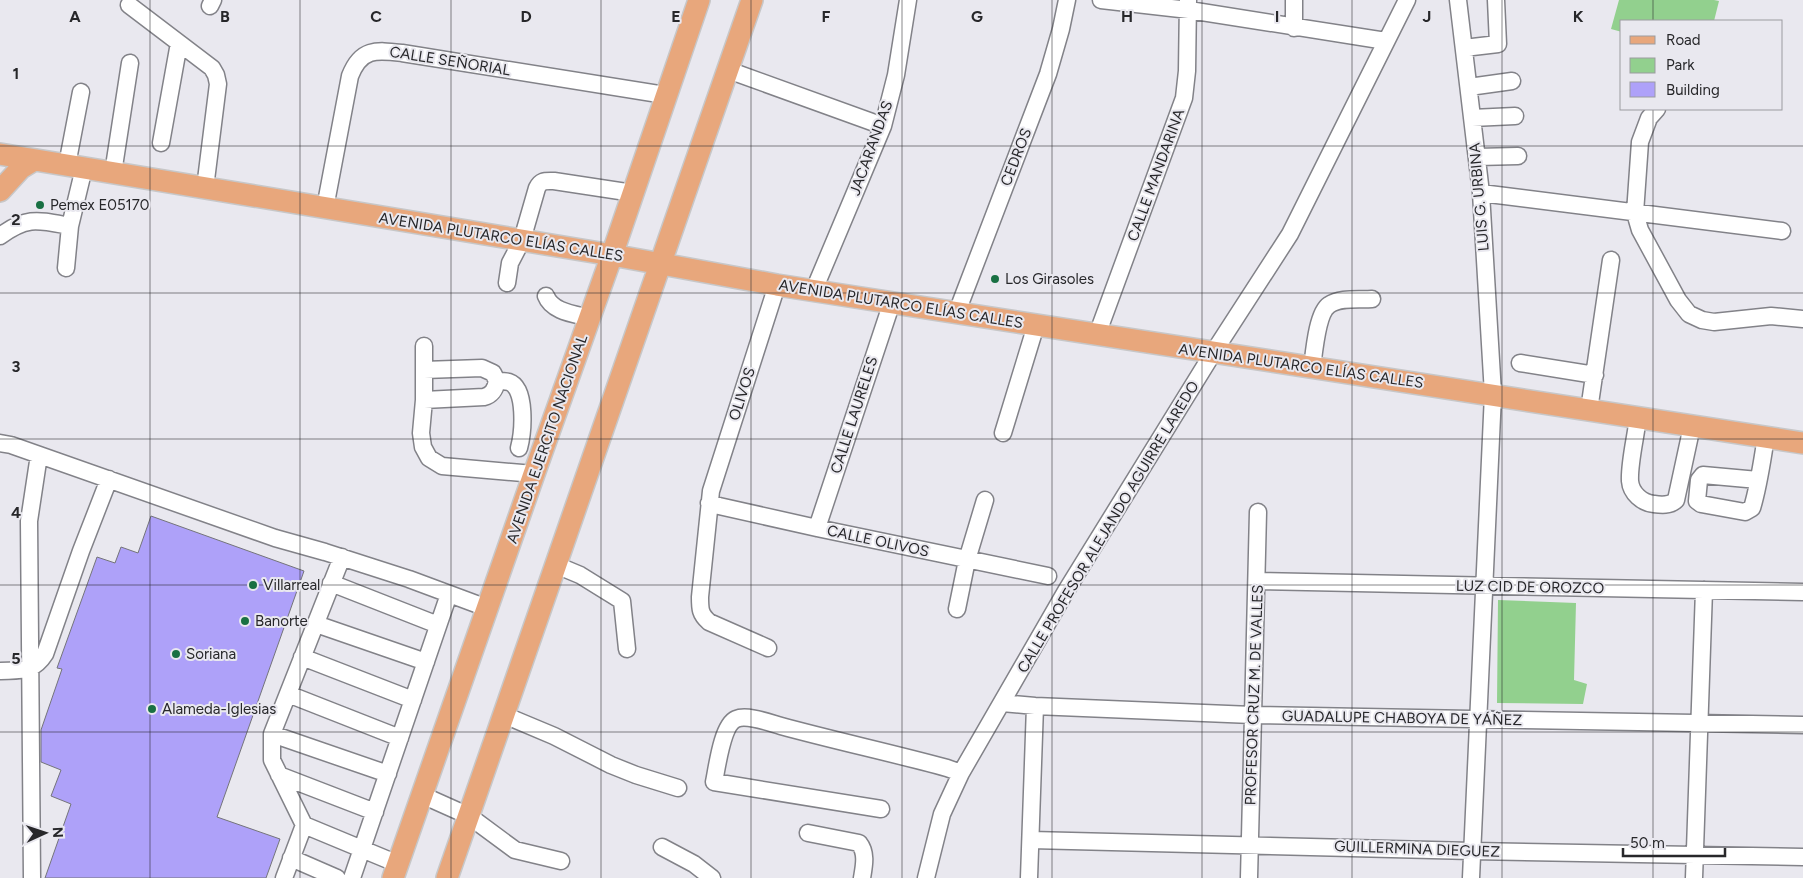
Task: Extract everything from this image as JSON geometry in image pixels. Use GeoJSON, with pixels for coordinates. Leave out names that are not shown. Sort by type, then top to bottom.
{"type":"FeatureCollection","features":[{"type":"Feature","properties":{"kind":"main road","name":"AVENIDA EJERCITO NACIONAL"},"geometry":{"type":"LineString","coordinates":[[396,871],[612,255],[665,95],[699,0]]}},
{"type":"Feature","properties":{"kind":"main road"},"geometry":{"type":"LineString","coordinates":[[447,878],[662,264],[752,0]]}},
{"type":"Feature","properties":{"kind":"main road","name":"AVENIDA PLUTARCO ELÍAS CALLES"},"geometry":{"type":"LineString","coordinates":[[0,154],[612,255],[777,285],[1803,443]]}},
{"type":"Feature","properties":{"kind":"main road"},"geometry":{"type":"LineString","coordinates":[[0,191],[21,168],[34,160]]}},
{"type":"Feature","properties":{"kind":"street","name":"JACARANDAS"},"geometry":{"type":"LineString","coordinates":[[814,290],[883,126],[896,74],[908,0]]}},
{"type":"Feature","properties":{"kind":"street","name":"CEDROS"},"geometry":{"type":"LineString","coordinates":[[957,312],[1048,74],[1067,0]]}},
{"type":"Feature","properties":{"kind":"street"},"geometry":{"type":"LineString","coordinates":[[1102,0],[1189,5],[1294,28],[1386,41]]}},
{"type":"Feature","properties":{"kind":"street"},"geometry":{"type":"LineString","coordinates":[[1294,0],[1294,28]]}},
{"type":"Feature","properties":{"kind":"street","name":"CALLE PROFESOR ALEJANDO AGUIRRE LAREDO"},"geometry":{"type":"LineString","coordinates":[[926,878],[942,814],[961,772],[1066,591],[1213,353],[1290,234],[1407,0]]}},
{"type":"Feature","properties":{"kind":"street","name":"LUIS G. URBINA"},"geometry":{"type":"LineString","coordinates":[[1458,0],[1481,193],[1493,394],[1471,878]]}},
{"type":"Feature","properties":{"kind":"street"},"geometry":{"type":"LineString","coordinates":[[1464,48],[1498,44],[1496,0]]}},
{"type":"Feature","properties":{"kind":"street"},"geometry":{"type":"LineString","coordinates":[[129,5],[212,68],[216,75],[218,84],[205,188]]}},
{"type":"Feature","properties":{"kind":"street","name":"CALLE MANDARINA"},"geometry":{"type":"LineString","coordinates":[[1097,335],[1184,98],[1189,5]]}},
{"type":"Feature","properties":{"kind":"street"},"geometry":{"type":"LineString","coordinates":[[161,143],[179,43]]}},
{"type":"Feature","properties":{"kind":"street","name":"CALLE SEÑORIAL"},"geometry":{"type":"LineString","coordinates":[[325,208],[350,76],[354,64],[369,53],[383,51],[402,53],[665,95]]}},
{"type":"Feature","properties":{"kind":"street"},"geometry":{"type":"LineString","coordinates":[[113,173],[130,63]]}},
{"type":"Feature","properties":{"kind":"street"},"geometry":{"type":"LineString","coordinates":[[728,70],[883,126]]}},
{"type":"Feature","properties":{"kind":"street"},"geometry":{"type":"LineString","coordinates":[[1469,88],[1512,81]]}},
{"type":"Feature","properties":{"kind":"street"},"geometry":{"type":"LineString","coordinates":[[66,268],[82,92]]}},
{"type":"Feature","properties":{"kind":"street"},"geometry":{"type":"LineString","coordinates":[[1656,110],[1649,118],[1640,142],[1635,213],[1640,230],[1678,300],[1689,314],[1702,320],[1714,322],[1771,316],[1803,319]]}},
{"type":"Feature","properties":{"kind":"street"},"geometry":{"type":"LineString","coordinates":[[1472,118],[1515,116]]}},
{"type":"Feature","properties":{"kind":"street"},"geometry":{"type":"LineString","coordinates":[[1477,157],[1518,156]]}},
{"type":"Feature","properties":{"kind":"street"},"geometry":{"type":"LineString","coordinates":[[507,282],[510,263],[522,240],[540,183],[544,181],[633,193]]}},
{"type":"Feature","properties":{"kind":"street"},"geometry":{"type":"LineString","coordinates":[[1481,193],[1782,230]]}},
{"type":"Feature","properties":{"kind":"street"},"geometry":{"type":"LineString","coordinates":[[0,236],[15,225],[32,221],[70,226]]}},
{"type":"Feature","properties":{"kind":"street"},"geometry":{"type":"LineString","coordinates":[[1589,410],[1611,260]]}},
{"type":"Feature","properties":{"kind":"street","name":"OLIVOS"},"geometry":{"type":"LineString","coordinates":[[768,648],[709,622],[702,616],[700,610],[711,491],[777,285]]}},
{"type":"Feature","properties":{"kind":"street"},"geometry":{"type":"LineString","coordinates":[[546,296],[548,302],[556,308],[590,318]]}},
{"type":"Feature","properties":{"kind":"street"},"geometry":{"type":"LineString","coordinates":[[1312,368],[1322,314],[1328,306],[1342,300],[1372,299]]}},
{"type":"Feature","properties":{"kind":"street","name":"CALLE LAURELES"},"geometry":{"type":"LineString","coordinates":[[817,528],[892,302]]}},
{"type":"Feature","properties":{"kind":"street"},"geometry":{"type":"LineString","coordinates":[[1003,433],[1036,325]]}},
{"type":"Feature","properties":{"kind":"street"},"geometry":{"type":"LineString","coordinates":[[424,346],[424,400],[421,433],[423,447],[429,458],[442,466],[534,474]]}},
{"type":"Feature","properties":{"kind":"street"},"geometry":{"type":"LineString","coordinates":[[1520,362],[1594,374]]}},
{"type":"Feature","properties":{"kind":"street"},"geometry":{"type":"LineString","coordinates":[[424,370],[482,368],[493,373],[497,381],[490,396],[424,400]]}},
{"type":"Feature","properties":{"kind":"street"},"geometry":{"type":"LineString","coordinates":[[497,381],[508,381],[518,392],[522,427],[519,448]]}},
{"type":"Feature","properties":{"kind":"street"},"geometry":{"type":"LineString","coordinates":[[1638,418],[1630,482],[1634,492],[1640,499],[1651,504],[1670,504],[1676,500],[1692,426]]}},
{"type":"Feature","properties":{"kind":"street"},"geometry":{"type":"LineString","coordinates":[[1758,480],[1766,437]]}},
{"type":"Feature","properties":{"kind":"street"},"geometry":{"type":"LineString","coordinates":[[0,444],[11,445],[266,535],[342,557],[488,608]]}},
{"type":"Feature","properties":{"kind":"street"},"geometry":{"type":"LineString","coordinates":[[32,878],[29,521],[39,455]]}},
{"type":"Feature","properties":{"kind":"street"},"geometry":{"type":"LineString","coordinates":[[0,671],[30,669],[39,664],[45,654],[80,551],[109,479]]}},
{"type":"Feature","properties":{"kind":"street"},"geometry":{"type":"LineString","coordinates":[[956,609],[967,560],[985,500]]}},
{"type":"Feature","properties":{"kind":"street","name":"CALLE OLIVOS"},"geometry":{"type":"LineString","coordinates":[[709,503],[817,528],[1048,576]]}},
{"type":"Feature","properties":{"kind":"street","name":"PROFESOR CRUZ M. DE VALLES"},"geometry":{"type":"LineString","coordinates":[[1249,878],[1258,512]]}},
{"type":"Feature","properties":{"kind":"street"},"geometry":{"type":"LineString","coordinates":[[342,557],[272,734],[272,760],[304,825],[361,850],[396,871]]}},
{"type":"Feature","properties":{"kind":"street"},"geometry":{"type":"LineString","coordinates":[[556,565],[580,576],[622,601],[627,649]]}},
{"type":"Feature","properties":{"kind":"street","name":"LUZ CID DE OROZCO"},"geometry":{"type":"LineString","coordinates":[[1257,581],[1803,592]]}},
{"type":"Feature","properties":{"kind":"street"},"geometry":{"type":"LineString","coordinates":[[332,583],[438,626]]}},
{"type":"Feature","properties":{"kind":"street"},"geometry":{"type":"LineString","coordinates":[[1694,878],[1704,590]]}},
{"type":"Feature","properties":{"kind":"street"},"geometry":{"type":"LineString","coordinates":[[352,878],[449,594]]}},
{"type":"Feature","properties":{"kind":"street"},"geometry":{"type":"LineString","coordinates":[[316,624],[426,662]]}},
{"type":"Feature","properties":{"kind":"street"},"geometry":{"type":"LineString","coordinates":[[302,658],[413,700]]}},
{"type":"Feature","properties":{"kind":"street"},"geometry":{"type":"LineString","coordinates":[[288,694],[400,738]]}},
{"type":"Feature","properties":{"kind":"street","name":"GUADALUPE CHABOYA DE YÁÑEZ"},"geometry":{"type":"LineString","coordinates":[[1002,703],[1252,715],[1803,725]]}},
{"type":"Feature","properties":{"kind":"street"},"geometry":{"type":"LineString","coordinates":[[1029,878],[1035,706]]}},
{"type":"Feature","properties":{"kind":"street"},"geometry":{"type":"LineString","coordinates":[[504,715],[554,736],[611,765],[678,788]]}},
{"type":"Feature","properties":{"kind":"street"},"geometry":{"type":"LineString","coordinates":[[881,809],[714,782],[724,736],[730,723],[736,719],[743,718],[759,720],[961,772]]}},
{"type":"Feature","properties":{"kind":"street"},"geometry":{"type":"LineString","coordinates":[[272,734],[388,774]]}},
{"type":"Feature","properties":{"kind":"street"},"geometry":{"type":"LineString","coordinates":[[279,775],[375,812]]}},
{"type":"Feature","properties":{"kind":"street"},"geometry":{"type":"LineString","coordinates":[[422,795],[469,816],[515,850],[561,861]]}},
{"type":"Feature","properties":{"kind":"street"},"geometry":{"type":"LineString","coordinates":[[284,878],[304,825]]}},
{"type":"Feature","properties":{"kind":"street"},"geometry":{"type":"LineString","coordinates":[[808,832],[859,843],[863,848],[864,854],[862,878]]}},
{"type":"Feature","properties":{"kind":"street","name":"GUILLERMINA DIEGUEZ"},"geometry":{"type":"LineString","coordinates":[[1031,840],[1803,857]]}},
{"type":"Feature","properties":{"kind":"street"},"geometry":{"type":"LineString","coordinates":[[662,847],[694,864],[712,878]]}},
{"type":"Feature","properties":{"kind":"street"},"geometry":{"type":"LineString","coordinates":[[291,858],[337,878]]}},
{"type":"Feature","properties":{"kind":"green space"},"geometry":{"type":"Polygon","coordinates":[[[1619,0],[1719,1],[1714,20],[1620,20],[1620,31],[1611,29],[1619,0]]]}},
{"type":"Feature","properties":{"kind":"green space"},"geometry":{"type":"Polygon","coordinates":[[[1498,600],[1576,603],[1574,680],[1587,684],[1583,704],[1497,703],[1498,600]]]}},
{"type":"Feature","properties":{"kind":"building","name":"Alameda-Iglesias"},"geometry":{"type":"Polygon","coordinates":[[[151,516],[304,571],[217,817],[280,839],[266,878],[45,878],[71,804],[51,796],[61,770],[41,762],[41,730],[62,669],[57,668],[97,557],[115,563],[121,547],[138,553],[151,516]]]}},
{"type":"Feature","properties":{"kind":"place","name":"Pemex E05170"},"geometry":{"type":"Point","coordinates":[40,205]}},
{"type":"Feature","properties":{"kind":"place","name":"Los Girasoles"},"geometry":{"type":"Point","coordinates":[995,279]}},
{"type":"Feature","properties":{"kind":"place","name":"Villarreal"},"geometry":{"type":"Point","coordinates":[253,585]}},
{"type":"Feature","properties":{"kind":"place","name":"Banorte"},"geometry":{"type":"Point","coordinates":[245,621]}},
{"type":"Feature","properties":{"kind":"place","name":"Soriana"},"geometry":{"type":"Point","coordinates":[176,654]}},
{"type":"Feature","properties":{"kind":"place","name":"Alameda-Iglesias"},"geometry":{"type":"Point","coordinates":[152,709]}}]}
